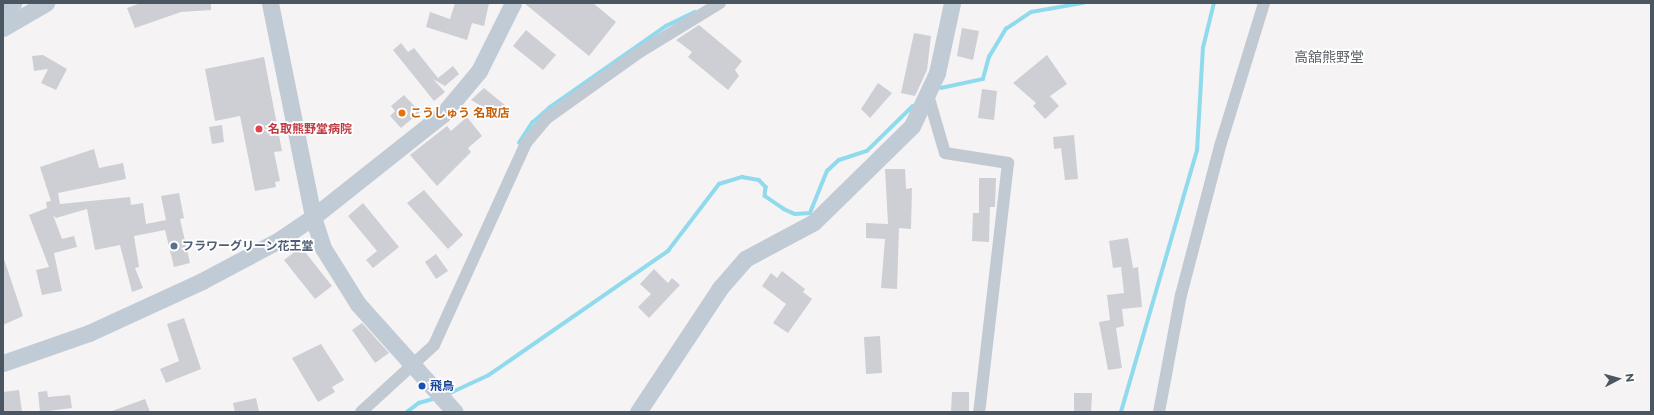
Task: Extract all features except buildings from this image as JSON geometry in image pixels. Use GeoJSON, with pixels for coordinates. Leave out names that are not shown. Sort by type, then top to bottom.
{"type":"FeatureCollection","features":[{"type":"Feature","properties":{"kind":"street"},"geometry":{"type":"LineString","coordinates":[[3,9],[13,3]]}},
{"type":"Feature","properties":{"kind":"street"},"geometry":{"type":"LineString","coordinates":[[3,28],[46,3]]}},
{"type":"Feature","properties":{"kind":"street"},"geometry":{"type":"LineString","coordinates":[[270,3],[313,217],[338,276],[409,363],[452,409]]}},
{"type":"Feature","properties":{"kind":"street"},"geometry":{"type":"LineString","coordinates":[[3,363],[89,333],[202,281],[279,240],[313,217],[443,114],[479,71],[513,3]]}},
{"type":"Feature","properties":{"kind":"street"},"geometry":{"type":"LineString","coordinates":[[362,412],[409,363],[434,345],[445,328],[526,143],[553,114],[640,52],[720,3]]}},
{"type":"Feature","properties":{"kind":"street"},"geometry":{"type":"LineString","coordinates":[[638,412],[720,288],[745,259],[814,222],[912,126],[928,95],[952,3]]}},
{"type":"Feature","properties":{"kind":"street"},"geometry":{"type":"LineString","coordinates":[[1159,412],[1181,296],[1221,143],[1264,3]]}},
{"type":"Feature","properties":{"kind":"street"},"geometry":{"type":"LineString","coordinates":[[928,95],[945,153],[1008,163],[979,412]]}},
{"type":"Feature","properties":{"kind":"waterway"},"geometry":{"type":"LineString","coordinates":[[941,88],[983,79],[989,57],[1006,29],[1031,12],[1083,3]]}},
{"type":"Feature","properties":{"kind":"waterway"},"geometry":{"type":"LineString","coordinates":[[1121,412],[1197,151],[1203,48],[1214,3]]}},
{"type":"Feature","properties":{"kind":"waterway"},"geometry":{"type":"LineString","coordinates":[[519,143],[532,123],[549,108],[666,26],[695,12]]}},
{"type":"Feature","properties":{"kind":"waterway"},"geometry":{"type":"LineString","coordinates":[[446,395],[489,375],[668,251],[719,184],[742,177],[759,180],[766,187],[765,196],[784,209],[795,214],[810,213],[827,171],[839,160],[867,151],[913,106]]}},
{"type":"Feature","properties":{"kind":"waterway"},"geometry":{"type":"LineString","coordinates":[[407,412],[419,403],[436,398]]}},
{"type":"Feature","properties":{"kind":"place","name":"こうしゅう 名取店"},"geometry":{"type":"Point","coordinates":[402,113]}},
{"type":"Feature","properties":{"kind":"place","name":"名取熊野堂病院"},"geometry":{"type":"Point","coordinates":[259,129]}},
{"type":"Feature","properties":{"kind":"place","name":"フラワーグリーン花王堂"},"geometry":{"type":"Point","coordinates":[174,246]}},
{"type":"Feature","properties":{"kind":"place","name":"飛鳥"},"geometry":{"type":"Point","coordinates":[422,386]}},
{"type":"Feature","properties":{"kind":"district","name":"高舘熊野堂"},"geometry":{"type":"Point","coordinates":[1329,57]}}]}
